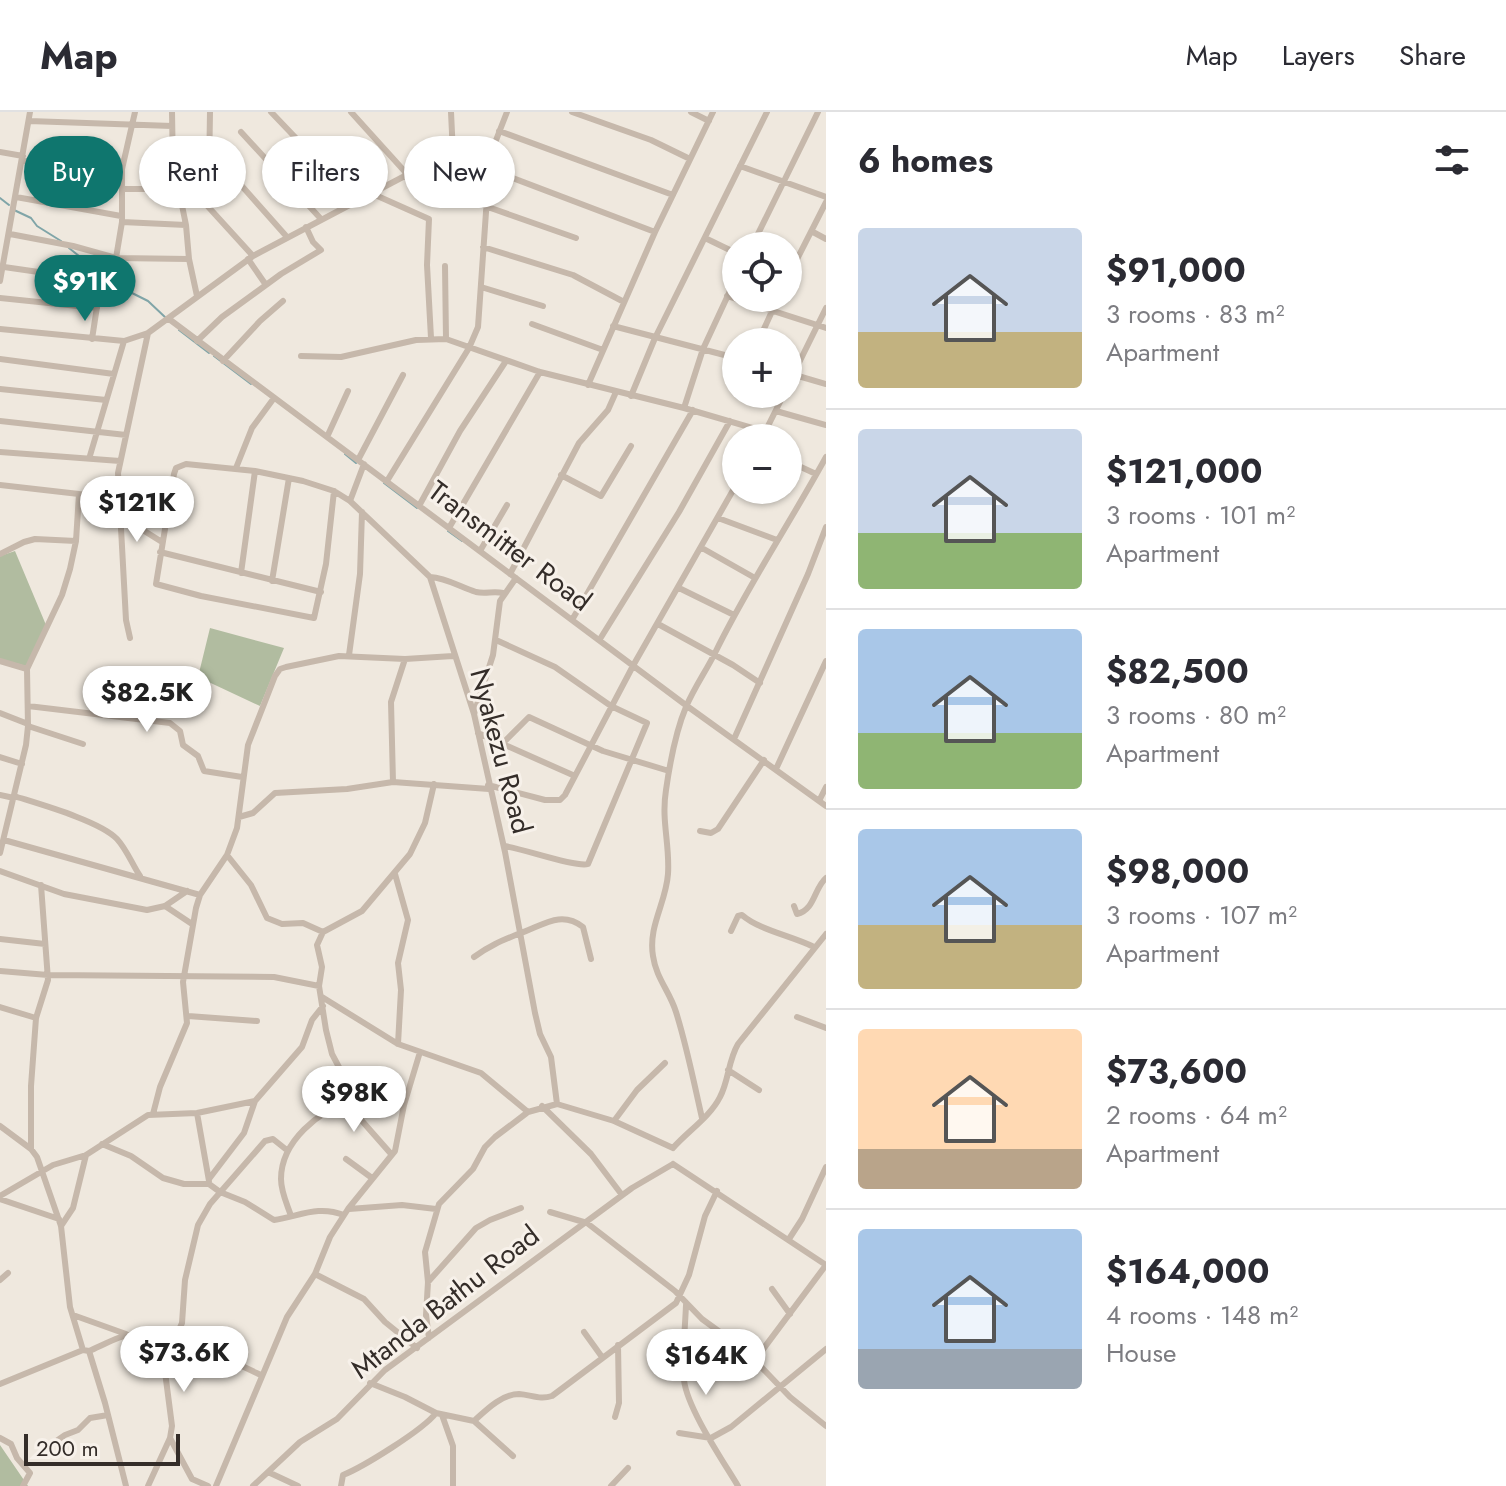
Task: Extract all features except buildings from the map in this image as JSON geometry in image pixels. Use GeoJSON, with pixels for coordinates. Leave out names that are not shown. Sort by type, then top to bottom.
{"type":"FeatureCollection","features":[{"type":"Feature","properties":{"kind":"street"},"geometry":{"type":"LineString","coordinates":[[0,281],[30,112]]}},
{"type":"Feature","properties":{"kind":"street"},"geometry":{"type":"LineString","coordinates":[[123,165],[135,112]]}},
{"type":"Feature","properties":{"kind":"street"},"geometry":{"type":"LineString","coordinates":[[172,112],[172,136]]}},
{"type":"Feature","properties":{"kind":"street"},"geometry":{"type":"LineString","coordinates":[[210,112],[210,136]]}},
{"type":"Feature","properties":{"kind":"street"},"geometry":{"type":"LineString","coordinates":[[271,112],[294,136]]}},
{"type":"Feature","properties":{"kind":"street"},"geometry":{"type":"LineString","coordinates":[[351,112],[404,174]]}},
{"type":"Feature","properties":{"kind":"street"},"geometry":{"type":"LineString","coordinates":[[440,112],[451,113],[452,136]]}},
{"type":"Feature","properties":{"kind":"street"},"geometry":{"type":"LineString","coordinates":[[497,136],[507,112]]}},
{"type":"Feature","properties":{"kind":"street"},"geometry":{"type":"LineString","coordinates":[[572,112],[651,140],[690,159]]}},
{"type":"Feature","properties":{"kind":"street"},"geometry":{"type":"LineString","coordinates":[[691,112],[709,121]]}},
{"type":"Feature","properties":{"kind":"street"},"geometry":{"type":"LineString","coordinates":[[588,385],[655,232],[713,112]]}},
{"type":"Feature","properties":{"kind":"street"},"geometry":{"type":"LineString","coordinates":[[631,396],[655,338],[767,112]]}},
{"type":"Feature","properties":{"kind":"street"},"geometry":{"type":"LineString","coordinates":[[759,232],[818,112]]}},
{"type":"Feature","properties":{"kind":"street"},"geometry":{"type":"LineString","coordinates":[[29,121],[172,126]]}},
{"type":"Feature","properties":{"kind":"street"},"geometry":{"type":"LineString","coordinates":[[499,131],[673,195]]}},
{"type":"Feature","properties":{"kind":"street"},"geometry":{"type":"LineString","coordinates":[[241,132],[321,219]]}},
{"type":"Feature","properties":{"kind":"street"},"geometry":{"type":"LineString","coordinates":[[0,152],[22,158]]}},
{"type":"Feature","properties":{"kind":"street"},"geometry":{"type":"LineString","coordinates":[[740,166],[826,199],[802,252]]}},
{"type":"Feature","properties":{"kind":"street"},"geometry":{"type":"LineString","coordinates":[[515,178],[655,232]]}},
{"type":"Feature","properties":{"kind":"street"},"geometry":{"type":"LineString","coordinates":[[246,191],[287,237]]}},
{"type":"Feature","properties":{"kind":"street"},"geometry":{"type":"LineString","coordinates":[[16,197],[122,219],[186,225]]}},
{"type":"Feature","properties":{"kind":"street"},"geometry":{"type":"LineString","coordinates":[[388,201],[429,219],[427,265],[431,338]]}},
{"type":"Feature","properties":{"kind":"street"},"geometry":{"type":"LineString","coordinates":[[116,258],[122,208]]}},
{"type":"Feature","properties":{"kind":"street"},"geometry":{"type":"LineString","coordinates":[[183,208],[197,296]]}},
{"type":"Feature","properties":{"kind":"street"},"geometry":{"type":"LineString","coordinates":[[208,208],[251,258],[266,285]]}},
{"type":"Feature","properties":{"kind":"street"},"geometry":{"type":"LineString","coordinates":[[0,329],[124,341],[148,333],[251,258],[342,208]]}},
{"type":"Feature","properties":{"kind":"street"},"geometry":{"type":"LineString","coordinates":[[387,481],[469,348],[478,327],[485,208]]}},
{"type":"Feature","properties":{"kind":"street"},"geometry":{"type":"LineString","coordinates":[[491,208],[576,238]]}},
{"type":"Feature","properties":{"kind":"street"},"geometry":{"type":"LineString","coordinates":[[197,341],[222,317],[321,250],[306,227]]}},
{"type":"Feature","properties":{"kind":"street"},"geometry":{"type":"LineString","coordinates":[[813,232],[826,239]]}},
{"type":"Feature","properties":{"kind":"street"},"geometry":{"type":"LineString","coordinates":[[10,234],[116,258],[189,259]]}},
{"type":"Feature","properties":{"kind":"street"},"geometry":{"type":"LineString","coordinates":[[705,238],[722,246]]}},
{"type":"Feature","properties":{"kind":"street"},"geometry":{"type":"LineString","coordinates":[[483,247],[573,275],[624,302]]}},
{"type":"Feature","properties":{"kind":"street"},"geometry":{"type":"LineString","coordinates":[[445,266],[446,339]]}},
{"type":"Feature","properties":{"kind":"street"},"geometry":{"type":"LineString","coordinates":[[4,267],[101,281],[92,339]]}},
{"type":"Feature","properties":{"kind":"street"},"geometry":{"type":"LineString","coordinates":[[481,287],[543,306]]}},
{"type":"Feature","properties":{"kind":"street"},"geometry":{"type":"LineString","coordinates":[[0,298],[97,308]]}},
{"type":"Feature","properties":{"kind":"street"},"geometry":{"type":"LineString","coordinates":[[223,361],[283,301]]}},
{"type":"Feature","properties":{"kind":"street"},"geometry":{"type":"LineString","coordinates":[[684,408],[703,349],[722,307]]}},
{"type":"Feature","properties":{"kind":"street"},"geometry":{"type":"LineString","coordinates":[[802,352],[826,308]]}},
{"type":"Feature","properties":{"kind":"street"},"geometry":{"type":"LineString","coordinates":[[778,312],[826,328]]}},
{"type":"Feature","properties":{"kind":"street","name":"Transmitter Road"},"geometry":{"type":"LineString","coordinates":[[169,319],[687,706],[826,806]]}},
{"type":"Feature","properties":{"kind":"street"},"geometry":{"type":"LineString","coordinates":[[532,324],[603,350]]}},
{"type":"Feature","properties":{"kind":"street"},"geometry":{"type":"LineString","coordinates":[[613,326],[722,354]]}},
{"type":"Feature","properties":{"kind":"street"},"geometry":{"type":"LineString","coordinates":[[130,638],[119,523],[120,461],[148,333]]}},
{"type":"Feature","properties":{"kind":"street"},"geometry":{"type":"LineString","coordinates":[[301,356],[341,357],[431,338],[446,339],[540,372],[737,424]]}},
{"type":"Feature","properties":{"kind":"street"},"geometry":{"type":"LineString","coordinates":[[89,459],[124,341]]}},
{"type":"Feature","properties":{"kind":"street"},"geometry":{"type":"LineString","coordinates":[[0,359],[114,374]]}},
{"type":"Feature","properties":{"kind":"street"},"geometry":{"type":"LineString","coordinates":[[419,506],[460,431],[506,361]]}},
{"type":"Feature","properties":{"kind":"street"},"geometry":{"type":"LineString","coordinates":[[449,528],[540,372]]}},
{"type":"Feature","properties":{"kind":"street"},"geometry":{"type":"LineString","coordinates":[[350,501],[361,462],[403,375]]}},
{"type":"Feature","properties":{"kind":"street"},"geometry":{"type":"LineString","coordinates":[[802,377],[826,384]]}},
{"type":"Feature","properties":{"kind":"street"},"geometry":{"type":"LineString","coordinates":[[0,389],[106,400]]}},
{"type":"Feature","properties":{"kind":"street"},"geometry":{"type":"LineString","coordinates":[[327,437],[348,391]]}},
{"type":"Feature","properties":{"kind":"street"},"geometry":{"type":"LineString","coordinates":[[474,714],[496,640],[503,593],[561,475],[579,443],[608,410],[616,392]]}},
{"type":"Feature","properties":{"kind":"street"},"geometry":{"type":"LineString","coordinates":[[236,468],[252,428],[274,398]]}},
{"type":"Feature","properties":{"kind":"street"},"geometry":{"type":"LineString","coordinates":[[770,424],[777,408]]}},
{"type":"Feature","properties":{"kind":"street"},"geometry":{"type":"LineString","coordinates":[[572,620],[693,410]]}},
{"type":"Feature","properties":{"kind":"street"},"geometry":{"type":"LineString","coordinates":[[776,411],[826,425]]}},
{"type":"Feature","properties":{"kind":"street"},"geometry":{"type":"LineString","coordinates":[[0,421],[126,435]]}},
{"type":"Feature","properties":{"kind":"street"},"geometry":{"type":"LineString","coordinates":[[600,639],[679,512],[730,421]]}},
{"type":"Feature","properties":{"kind":"street"},"geometry":{"type":"LineString","coordinates":[[561,475],[601,496],[631,446]]}},
{"type":"Feature","properties":{"kind":"street"},"geometry":{"type":"LineString","coordinates":[[0,452],[120,461]]}},
{"type":"Feature","properties":{"kind":"street"},"geometry":{"type":"LineString","coordinates":[[702,1118],[675,1009],[658,978],[653,956],[652,936],[666,895],[668,873],[669,851],[663,827],[663,810],[669,771],[687,706],[734,615],[826,457]]}},
{"type":"Feature","properties":{"kind":"street"},"geometry":{"type":"LineString","coordinates":[[334,491],[321,592],[314,618],[158,586],[155,580],[176,468],[186,464],[255,471],[334,491],[350,501],[430,577],[451,581],[481,593],[503,593]]}},
{"type":"Feature","properties":{"kind":"street"},"geometry":{"type":"LineString","coordinates":[[802,468],[816,474]]}},
{"type":"Feature","properties":{"kind":"street"},"geometry":{"type":"LineString","coordinates":[[241,573],[255,471]]}},
{"type":"Feature","properties":{"kind":"street"},"geometry":{"type":"LineString","coordinates":[[272,581],[289,478]]}},
{"type":"Feature","properties":{"kind":"street"},"geometry":{"type":"LineString","coordinates":[[0,485],[118,498]]}},
{"type":"Feature","properties":{"kind":"street"},"geometry":{"type":"LineString","coordinates":[[0,853],[4,840],[3,826],[14,797],[28,725],[27,669],[62,595],[76,541],[79,494]]}},
{"type":"Feature","properties":{"kind":"street"},"geometry":{"type":"LineString","coordinates":[[239,817],[253,813],[275,793],[347,789],[393,782],[489,787],[545,800],[560,800],[726,504]]}},
{"type":"Feature","properties":{"kind":"street"},"geometry":{"type":"LineString","coordinates":[[480,551],[507,505]]}},
{"type":"Feature","properties":{"kind":"street"},"geometry":{"type":"LineString","coordinates":[[349,655],[360,574],[362,512]]}},
{"type":"Feature","properties":{"kind":"street"},"geometry":{"type":"LineString","coordinates":[[718,518],[777,540]]}},
{"type":"Feature","properties":{"kind":"street"},"geometry":{"type":"LineString","coordinates":[[119,523],[138,527],[162,542]]}},
{"type":"Feature","properties":{"kind":"street"},"geometry":{"type":"LineString","coordinates":[[734,739],[826,527]]}},
{"type":"Feature","properties":{"kind":"street"},"geometry":{"type":"LineString","coordinates":[[0,554],[35,539],[76,541]]}},
{"type":"Feature","properties":{"kind":"street"},"geometry":{"type":"LineString","coordinates":[[702,548],[755,578]]}},
{"type":"Feature","properties":{"kind":"street"},"geometry":{"type":"LineString","coordinates":[[160,552],[321,592]]}},
{"type":"Feature","properties":{"kind":"street","name":"Nyakezu Road"},"geometry":{"type":"LineString","coordinates":[[430,577],[474,714],[504,846],[538,1026],[551,1057],[557,1104]]}},
{"type":"Feature","properties":{"kind":"street"},"geometry":{"type":"LineString","coordinates":[[679,588],[734,615]]}},
{"type":"Feature","properties":{"kind":"street"},"geometry":{"type":"LineString","coordinates":[[658,624],[715,654],[760,683]]}},
{"type":"Feature","properties":{"kind":"street"},"geometry":{"type":"LineString","coordinates":[[496,640],[555,667],[611,706],[647,723],[588,864],[575,865],[551,856],[504,846]]}},
{"type":"Feature","properties":{"kind":"street"},"geometry":{"type":"LineString","coordinates":[[153,1114],[160,1087],[185,1030],[188,1016],[182,989],[192,924],[200,895],[227,855],[237,828],[242,777],[255,723],[280,669],[349,655],[405,659],[453,656]]}},
{"type":"Feature","properties":{"kind":"street"},"geometry":{"type":"LineString","coordinates":[[393,782],[391,702],[405,659]]}},
{"type":"Feature","properties":{"kind":"street"},"geometry":{"type":"LineString","coordinates":[[0,661],[27,669]]}},
{"type":"Feature","properties":{"kind":"street"},"geometry":{"type":"LineString","coordinates":[[776,769],[826,661]]}},
{"type":"Feature","properties":{"kind":"street"},"geometry":{"type":"LineString","coordinates":[[28,706],[170,723],[180,731],[183,745],[200,759],[204,771],[242,777]]}},
{"type":"Feature","properties":{"kind":"street"},"geometry":{"type":"LineString","coordinates":[[0,713],[83,744]]}},
{"type":"Feature","properties":{"kind":"street"},"geometry":{"type":"LineString","coordinates":[[502,744],[529,717],[590,745],[669,771]]}},
{"type":"Feature","properties":{"kind":"street"},"geometry":{"type":"LineString","coordinates":[[478,733],[575,776]]}},
{"type":"Feature","properties":{"kind":"street"},"geometry":{"type":"LineString","coordinates":[[0,757],[22,764]]}},
{"type":"Feature","properties":{"kind":"street"},"geometry":{"type":"LineString","coordinates":[[700,831],[711,833],[718,829],[764,760]]}},
{"type":"Feature","properties":{"kind":"street"},"geometry":{"type":"LineString","coordinates":[[392,1155],[355,1113],[349,1086],[329,1045],[319,986],[322,967],[317,945],[323,932],[362,911],[395,874],[419,839],[434,784]]}},
{"type":"Feature","properties":{"kind":"street"},"geometry":{"type":"LineString","coordinates":[[819,801],[826,787]]}},
{"type":"Feature","properties":{"kind":"street"},"geometry":{"type":"LineString","coordinates":[[0,795],[66,813],[112,834],[120,841],[141,877]]}},
{"type":"Feature","properties":{"kind":"street"},"geometry":{"type":"LineString","coordinates":[[4,840],[200,895]]}},
{"type":"Feature","properties":{"kind":"street"},"geometry":{"type":"LineString","coordinates":[[227,855],[245,876],[267,918],[282,924],[303,923],[323,932]]}},
{"type":"Feature","properties":{"kind":"street"},"geometry":{"type":"LineString","coordinates":[[0,871],[72,896],[147,910],[165,906],[187,891]]}},
{"type":"Feature","properties":{"kind":"street"},"geometry":{"type":"LineString","coordinates":[[395,874],[408,920],[398,968],[401,990],[398,1044]]}},
{"type":"Feature","properties":{"kind":"street"},"geometry":{"type":"LineString","coordinates":[[794,906],[797,914],[803,913],[826,878]]}},
{"type":"Feature","properties":{"kind":"street"},"geometry":{"type":"LineString","coordinates":[[41,885],[48,975],[36,1018],[31,1086],[31,1149],[60,1223],[73,1315],[108,1415],[126,1486]]}},
{"type":"Feature","properties":{"kind":"street"},"geometry":{"type":"LineString","coordinates":[[165,906],[192,924]]}},
{"type":"Feature","properties":{"kind":"street"},"geometry":{"type":"LineString","coordinates":[[731,931],[738,916],[742,915],[751,923],[793,936],[814,947]]}},
{"type":"Feature","properties":{"kind":"street"},"geometry":{"type":"LineString","coordinates":[[474,957],[496,942],[556,918],[583,927],[591,959]]}},
{"type":"Feature","properties":{"kind":"street"},"geometry":{"type":"LineString","coordinates":[[755,1360],[826,1265],[673,1164],[673,1148],[710,1112],[720,1097],[730,1059],[738,1044],[826,934]]}},
{"type":"Feature","properties":{"kind":"street"},"geometry":{"type":"LineString","coordinates":[[0,939],[45,944]]}},
{"type":"Feature","properties":{"kind":"street"},"geometry":{"type":"LineString","coordinates":[[0,971],[48,975],[274,977],[319,986]]}},
{"type":"Feature","properties":{"kind":"street"},"geometry":{"type":"LineString","coordinates":[[322,997],[398,1044],[481,1073],[528,1112]]}},
{"type":"Feature","properties":{"kind":"street"},"geometry":{"type":"LineString","coordinates":[[209,1182],[244,1133],[255,1101],[302,1047],[312,1020],[323,1006]]}},
{"type":"Feature","properties":{"kind":"street"},"geometry":{"type":"LineString","coordinates":[[0,1007],[36,1018]]}},
{"type":"Feature","properties":{"kind":"street"},"geometry":{"type":"LineString","coordinates":[[188,1016],[257,1021]]}},
{"type":"Feature","properties":{"kind":"street"},"geometry":{"type":"LineString","coordinates":[[797,1017],[826,1028]]}},
{"type":"Feature","properties":{"kind":"street"},"geometry":{"type":"LineString","coordinates":[[216,1486],[287,1317],[315,1274],[330,1237],[346,1212],[392,1155],[420,1052]]}},
{"type":"Feature","properties":{"kind":"street"},"geometry":{"type":"LineString","coordinates":[[614,1121],[637,1090],[665,1063]]}},
{"type":"Feature","properties":{"kind":"street"},"geometry":{"type":"LineString","coordinates":[[728,1070],[759,1090]]}},
{"type":"Feature","properties":{"kind":"street"},"geometry":{"type":"LineString","coordinates":[[291,1216],[281,1179],[282,1164],[288,1151],[317,1118],[333,1107],[352,1100]]}},
{"type":"Feature","properties":{"kind":"street"},"geometry":{"type":"LineString","coordinates":[[0,1198],[41,1171],[86,1155],[153,1114],[197,1113],[255,1101]]}},
{"type":"Feature","properties":{"kind":"street"},"geometry":{"type":"LineString","coordinates":[[429,1338],[425,1252],[436,1209],[451,1189],[473,1169],[487,1144],[528,1112],[557,1104],[614,1121],[673,1148]]}},
{"type":"Feature","properties":{"kind":"street"},"geometry":{"type":"LineString","coordinates":[[542,1106],[591,1154],[622,1195]]}},
{"type":"Feature","properties":{"kind":"street"},"geometry":{"type":"LineString","coordinates":[[197,1113],[209,1182],[220,1192],[245,1202],[274,1220],[322,1210],[346,1212],[413,1205],[436,1209]]}},
{"type":"Feature","properties":{"kind":"street"},"geometry":{"type":"LineString","coordinates":[[0,1126],[31,1149]]}},
{"type":"Feature","properties":{"kind":"street"},"geometry":{"type":"LineString","coordinates":[[148,1486],[170,1438],[172,1419],[164,1369],[182,1323],[185,1280],[198,1225],[220,1192],[269,1138],[288,1151]]}},
{"type":"Feature","properties":{"kind":"street"},"geometry":{"type":"LineString","coordinates":[[102,1144],[131,1156],[171,1182],[209,1182]]}},
{"type":"Feature","properties":{"kind":"street"},"geometry":{"type":"LineString","coordinates":[[60,1223],[73,1208],[86,1155]]}},
{"type":"Feature","properties":{"kind":"street"},"geometry":{"type":"LineString","coordinates":[[346,1159],[372,1178]]}},
{"type":"Feature","properties":{"kind":"street","name":"Mtanda Bathu Road"},"geometry":{"type":"LineString","coordinates":[[253,1486],[300,1442],[337,1419],[370,1383],[525,1264],[587,1223],[622,1195],[673,1164]]}},
{"type":"Feature","properties":{"kind":"street"},"geometry":{"type":"LineString","coordinates":[[789,1239],[802,1219],[826,1167]]}},
{"type":"Feature","properties":{"kind":"street"},"geometry":{"type":"LineString","coordinates":[[474,1421],[496,1403],[512,1395],[542,1399],[552,1396],[671,1306],[680,1297],[689,1275],[708,1209],[717,1191]]}},
{"type":"Feature","properties":{"kind":"street"},"geometry":{"type":"LineString","coordinates":[[0,1198],[60,1223]]}},
{"type":"Feature","properties":{"kind":"street"},"geometry":{"type":"LineString","coordinates":[[428,1282],[476,1228],[521,1208]]}},
{"type":"Feature","properties":{"kind":"street"},"geometry":{"type":"LineString","coordinates":[[550,1212],[587,1223],[755,1360],[779,1387],[826,1426]]}},
{"type":"Feature","properties":{"kind":"street"},"geometry":{"type":"LineString","coordinates":[[0,1280],[8,1273]]}},
{"type":"Feature","properties":{"kind":"street"},"geometry":{"type":"LineString","coordinates":[[315,1274],[364,1299],[385,1322],[417,1348]]}},
{"type":"Feature","properties":{"kind":"street"},"geometry":{"type":"LineString","coordinates":[[772,1289],[790,1314]]}},
{"type":"Feature","properties":{"kind":"street"},"geometry":{"type":"LineString","coordinates":[[686,1305],[684,1384],[738,1486]]}},
{"type":"Feature","properties":{"kind":"street"},"geometry":{"type":"LineString","coordinates":[[73,1315],[126,1335],[176,1341],[225,1358],[261,1375]]}},
{"type":"Feature","properties":{"kind":"street"},"geometry":{"type":"LineString","coordinates":[[584,1332],[602,1357]]}},
{"type":"Feature","properties":{"kind":"street"},"geometry":{"type":"LineString","coordinates":[[1,1383],[86,1350],[110,1344],[126,1335]]}},
{"type":"Feature","properties":{"kind":"street"},"geometry":{"type":"LineString","coordinates":[[615,1417],[619,1403],[618,1345]]}},
{"type":"Feature","properties":{"kind":"street"},"geometry":{"type":"LineString","coordinates":[[679,1433],[711,1438],[740,1421],[826,1349]]}},
{"type":"Feature","properties":{"kind":"street"},"geometry":{"type":"LineString","coordinates":[[370,1383],[439,1414],[474,1421],[513,1456]]}},
{"type":"Feature","properties":{"kind":"street"},"geometry":{"type":"LineString","coordinates":[[341,1486],[343,1475],[362,1466],[439,1414]]}},
{"type":"Feature","properties":{"kind":"street"},"geometry":{"type":"LineString","coordinates":[[439,1414],[453,1446],[453,1486]]}},
{"type":"Feature","properties":{"kind":"street"},"geometry":{"type":"LineString","coordinates":[[45,1449],[78,1430],[90,1418],[108,1415]]}},
{"type":"Feature","properties":{"kind":"street"},"geometry":{"type":"LineString","coordinates":[[0,1438],[11,1444],[15,1456],[30,1473],[23,1486]]}},
{"type":"Feature","properties":{"kind":"street"},"geometry":{"type":"LineString","coordinates":[[170,1438],[189,1475],[208,1486]]}},
{"type":"Feature","properties":{"kind":"street"},"geometry":{"type":"LineString","coordinates":[[611,1486],[628,1468]]}},
{"type":"Feature","properties":{"kind":"street"},"geometry":{"type":"LineString","coordinates":[[268,1472],[298,1486]]}},
{"type":"Feature","properties":{"kind":"green space"},"geometry":{"type":"Polygon","coordinates":[[[15,551],[46,625],[26,666],[0,659],[0,556],[15,551]]]}},
{"type":"Feature","properties":{"kind":"green space"},"geometry":{"type":"Polygon","coordinates":[[[210,628],[284,648],[260,706],[198,677],[210,628]]]}},
{"type":"Feature","properties":{"kind":"green space"},"geometry":{"type":"Polygon","coordinates":[[[0,1445],[28,1486],[0,1486],[0,1445]]]}},
{"type":"Feature","properties":{"kind":"waterway"},"geometry":{"type":"LineString","coordinates":[[0,198],[9,205]]}},
{"type":"Feature","properties":{"kind":"waterway"},"geometry":{"type":"LineString","coordinates":[[14,210],[31,218],[37,226],[61,241]]}},
{"type":"Feature","properties":{"kind":"waterway"},"geometry":{"type":"LineString","coordinates":[[69,248],[94,268],[107,272],[116,285],[148,301],[166,318]]}},
{"type":"Feature","properties":{"kind":"waterway"},"geometry":{"type":"LineString","coordinates":[[179,330],[209,353]]}},
{"type":"Feature","properties":{"kind":"waterway"},"geometry":{"type":"LineString","coordinates":[[214,356],[251,384]]}},
{"type":"Feature","properties":{"kind":"waterway"},"geometry":{"type":"LineString","coordinates":[[345,454],[356,463]]}},
{"type":"Feature","properties":{"kind":"waterway"},"geometry":{"type":"LineString","coordinates":[[384,483],[417,508]]}},
{"type":"Feature","properties":{"kind":"waterway"},"geometry":{"type":"LineString","coordinates":[[448,531],[462,541]]}}]}
